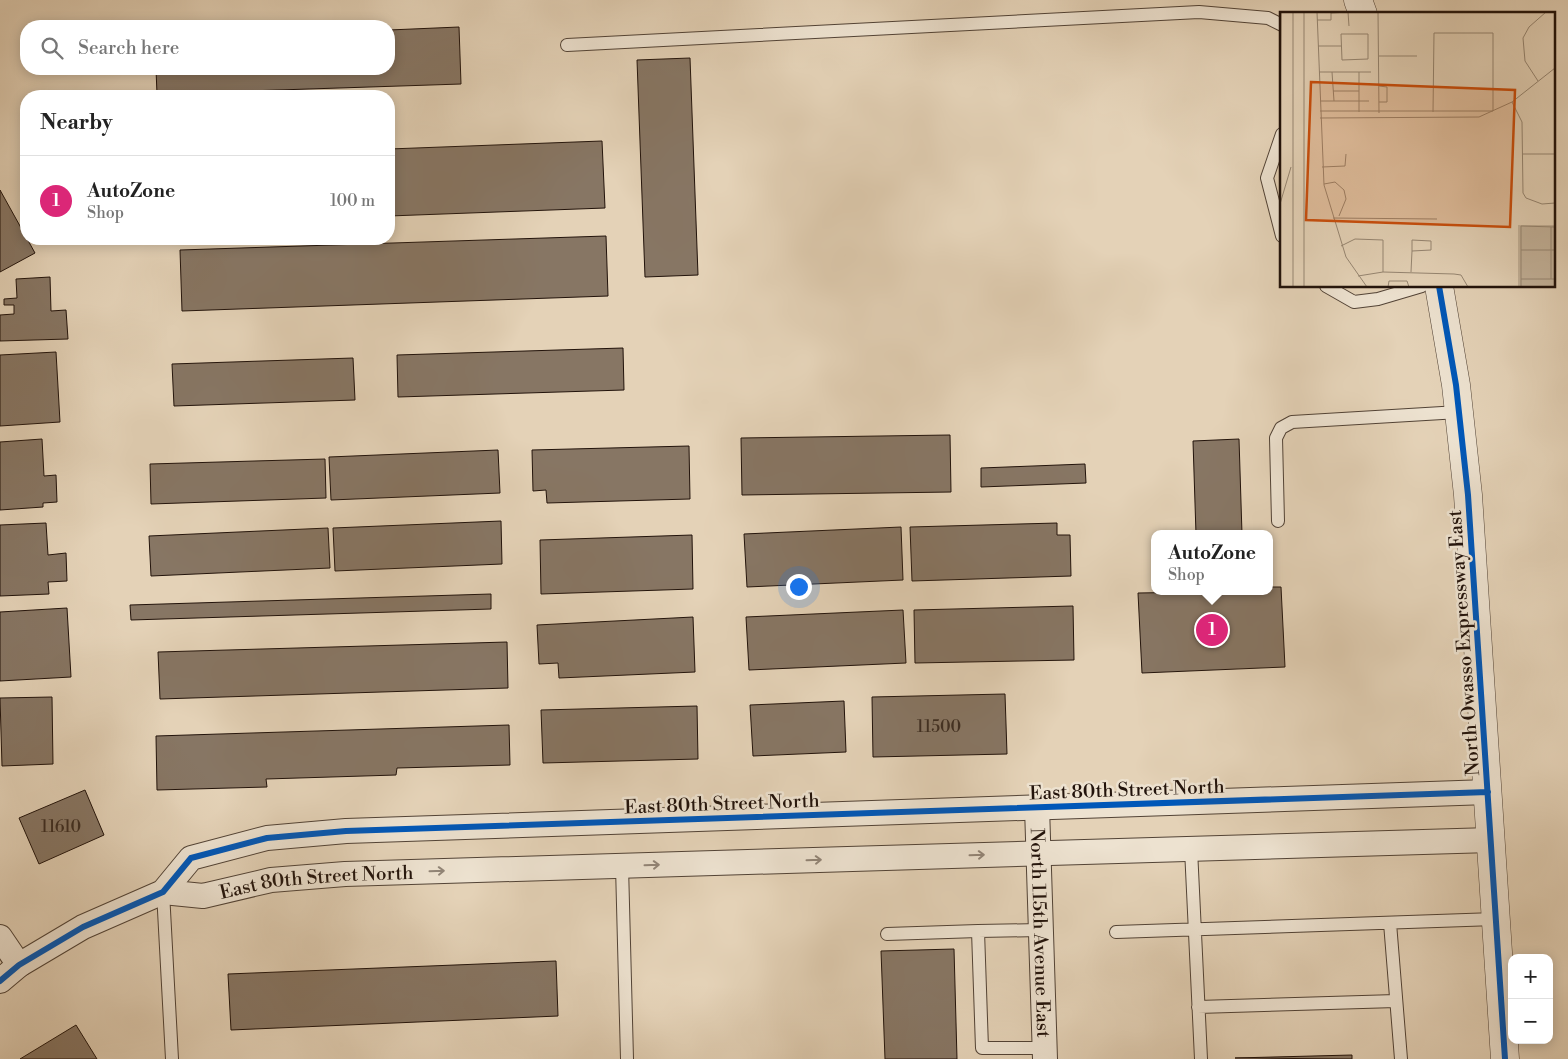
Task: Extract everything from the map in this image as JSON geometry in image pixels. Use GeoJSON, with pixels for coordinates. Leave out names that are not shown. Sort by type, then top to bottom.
{"type":"FeatureCollection","features":[{"type":"Feature","properties":{"kind":"street"},"geometry":{"type":"LineString","coordinates":[[1358,0],[1362,12]]}},
{"type":"Feature","properties":{"kind":"street","name":"North Owasso Expressway East"},"geometry":{"type":"LineString","coordinates":[[1439,288],[1448,326],[1468,495],[1505,1059]]}},
{"type":"Feature","properties":{"kind":"street","name":"East 80th Street North"},"geometry":{"type":"LineString","coordinates":[[0,981],[19,965],[83,927],[163,892],[191,858],[266,838],[346,831],[1488,792]]}},
{"type":"Feature","properties":{"kind":"street","name":"North 115th Avenue East"},"geometry":{"type":"LineString","coordinates":[[1037,807],[1045,1053]]}},
{"type":"Feature","properties":{"kind":"street","name":"East 80th Street North"},"geometry":{"type":"LineString","coordinates":[[163,892],[203,896],[271,880],[345,874],[1491,840]]}},
{"type":"Feature","properties":{"kind":"street"},"geometry":{"type":"LineString","coordinates":[[0,937],[19,965]]}},
{"type":"Feature","properties":{"kind":"lane"},"geometry":{"type":"LineString","coordinates":[[567,45],[1199,12],[1268,18],[1280,24]]}},
{"type":"Feature","properties":{"kind":"lane"},"geometry":{"type":"LineString","coordinates":[[1280,140],[1267,178],[1280,228]]}},
{"type":"Feature","properties":{"kind":"lane"},"geometry":{"type":"LineString","coordinates":[[1330,288],[1354,302],[1378,299],[1415,288]]}},
{"type":"Feature","properties":{"kind":"lane"},"geometry":{"type":"LineString","coordinates":[[1278,520],[1276,438],[1281,428],[1292,422],[1459,412]]}},
{"type":"Feature","properties":{"kind":"lane"},"geometry":{"type":"LineString","coordinates":[[1191,849],[1201,1059]]}},
{"type":"Feature","properties":{"kind":"lane"},"geometry":{"type":"LineString","coordinates":[[622,866],[628,1059]]}},
{"type":"Feature","properties":{"kind":"lane"},"geometry":{"type":"LineString","coordinates":[[163,892],[172,1059]]}},
{"type":"Feature","properties":{"kind":"lane"},"geometry":{"type":"LineString","coordinates":[[1116,932],[1495,919]]}},
{"type":"Feature","properties":{"kind":"lane"},"geometry":{"type":"LineString","coordinates":[[1390,923],[1401,1059]]}},
{"type":"Feature","properties":{"kind":"lane"},"geometry":{"type":"LineString","coordinates":[[887,934],[1040,930]]}},
{"type":"Feature","properties":{"kind":"lane"},"geometry":{"type":"LineString","coordinates":[[978,931],[982,1048],[1045,1053]]}},
{"type":"Feature","properties":{"kind":"lane"},"geometry":{"type":"LineString","coordinates":[[1198,1006],[1396,1002]]}},
{"type":"Feature","properties":{"kind":"building"},"geometry":{"type":"Polygon","coordinates":[[[459,27],[461,84],[279,90],[157,90],[156,75],[395,75],[395,30],[459,27]]]}},
{"type":"Feature","properties":{"kind":"building"},"geometry":{"type":"Polygon","coordinates":[[[690,58],[698,275],[645,277],[637,60],[690,58]]]}},
{"type":"Feature","properties":{"kind":"building"},"geometry":{"type":"Polygon","coordinates":[[[602,141],[605,208],[395,216],[395,149],[602,141]]]}},
{"type":"Feature","properties":{"kind":"building"},"geometry":{"type":"Polygon","coordinates":[[[0,190],[20,226],[20,245],[31,245],[35,253],[0,272],[0,190]]]}},
{"type":"Feature","properties":{"kind":"building"},"geometry":{"type":"Polygon","coordinates":[[[606,236],[608,296],[182,311],[180,250],[395,245],[395,243],[606,236]]]}},
{"type":"Feature","properties":{"kind":"building"},"geometry":{"type":"Polygon","coordinates":[[[50,277],[51,311],[66,310],[68,339],[0,341],[0,315],[14,314],[14,305],[4,305],[4,299],[17,298],[16,279],[50,277]]]}},
{"type":"Feature","properties":{"kind":"building"},"geometry":{"type":"Polygon","coordinates":[[[623,348],[624,390],[398,397],[397,355],[623,348]]]}},
{"type":"Feature","properties":{"kind":"building"},"geometry":{"type":"Polygon","coordinates":[[[56,352],[60,422],[0,426],[0,355],[56,352]]]}},
{"type":"Feature","properties":{"kind":"building"},"geometry":{"type":"Polygon","coordinates":[[[353,358],[355,400],[174,406],[172,364],[353,358]]]}},
{"type":"Feature","properties":{"kind":"building"},"geometry":{"type":"Polygon","coordinates":[[[950,435],[951,492],[742,495],[741,438],[950,435]]]}},
{"type":"Feature","properties":{"kind":"building"},"geometry":{"type":"Polygon","coordinates":[[[42,439],[44,476],[56,475],[57,502],[43,503],[43,507],[0,510],[0,442],[42,439]]]}},
{"type":"Feature","properties":{"kind":"building"},"geometry":{"type":"Polygon","coordinates":[[[1239,439],[1242,530],[1196,530],[1193,441],[1239,439]]]}},
{"type":"Feature","properties":{"kind":"building"},"geometry":{"type":"Polygon","coordinates":[[[689,446],[690,499],[547,503],[546,490],[533,491],[532,450],[689,446]]]}},
{"type":"Feature","properties":{"kind":"building"},"geometry":{"type":"Polygon","coordinates":[[[498,450],[500,493],[331,500],[329,457],[498,450]]]}},
{"type":"Feature","properties":{"kind":"building"},"geometry":{"type":"Polygon","coordinates":[[[325,459],[326,498],[151,504],[150,464],[325,459]]]}},
{"type":"Feature","properties":{"kind":"building"},"geometry":{"type":"Polygon","coordinates":[[[1085,464],[1086,483],[981,487],[981,468],[1085,464]]]}},
{"type":"Feature","properties":{"kind":"building"},"geometry":{"type":"Polygon","coordinates":[[[501,521],[502,564],[335,571],[333,528],[501,521]]]}},
{"type":"Feature","properties":{"kind":"building"},"geometry":{"type":"Polygon","coordinates":[[[46,523],[48,555],[66,553],[67,581],[48,582],[49,594],[0,596],[0,525],[46,523]]]}},
{"type":"Feature","properties":{"kind":"building"},"geometry":{"type":"Polygon","coordinates":[[[1057,523],[1057,535],[1070,535],[1071,576],[912,581],[910,527],[1057,523]]]}},
{"type":"Feature","properties":{"kind":"building"},"geometry":{"type":"Polygon","coordinates":[[[901,527],[903,580],[747,587],[744,534],[901,527]]]}},
{"type":"Feature","properties":{"kind":"building"},"geometry":{"type":"Polygon","coordinates":[[[328,528],[330,568],[151,576],[149,536],[328,528]]]}},
{"type":"Feature","properties":{"kind":"building"},"geometry":{"type":"Polygon","coordinates":[[[692,535],[693,589],[541,594],[540,540],[692,535]]]}},
{"type":"Feature","properties":{"kind":"building"},"geometry":{"type":"Polygon","coordinates":[[[1273,587],[1281,587],[1285,667],[1142,673],[1138,593],[1151,593],[1151,595],[1273,595],[1273,587]]]}},
{"type":"Feature","properties":{"kind":"building"},"geometry":{"type":"Polygon","coordinates":[[[491,594],[491,609],[131,620],[130,605],[491,594]]]}},
{"type":"Feature","properties":{"kind":"building"},"geometry":{"type":"Polygon","coordinates":[[[1073,606],[1074,660],[915,663],[914,610],[1073,606]]]}},
{"type":"Feature","properties":{"kind":"building"},"geometry":{"type":"Polygon","coordinates":[[[67,608],[71,677],[0,681],[0,612],[67,608]]]}},
{"type":"Feature","properties":{"kind":"building"},"geometry":{"type":"Polygon","coordinates":[[[903,610],[906,663],[749,670],[746,617],[903,610]]]}},
{"type":"Feature","properties":{"kind":"building"},"geometry":{"type":"Polygon","coordinates":[[[693,617],[695,672],[559,678],[558,663],[539,664],[537,625],[693,617]]]}},
{"type":"Feature","properties":{"kind":"building"},"geometry":{"type":"Polygon","coordinates":[[[507,642],[508,688],[160,699],[158,652],[507,642]]]}},
{"type":"Feature","properties":{"kind":"building"},"geometry":{"type":"Polygon","coordinates":[[[1005,694],[1007,754],[873,757],[872,697],[1005,694]]]}},
{"type":"Feature","properties":{"kind":"building"},"geometry":{"type":"Polygon","coordinates":[[[52,697],[53,764],[2,766],[0,698],[52,697]]]}},
{"type":"Feature","properties":{"kind":"building"},"geometry":{"type":"Polygon","coordinates":[[[844,701],[846,752],[753,756],[750,705],[844,701]]]}},
{"type":"Feature","properties":{"kind":"building"},"geometry":{"type":"Polygon","coordinates":[[[697,706],[698,759],[543,763],[541,710],[697,706]]]}},
{"type":"Feature","properties":{"kind":"building"},"geometry":{"type":"Polygon","coordinates":[[[509,725],[510,765],[397,768],[396,775],[266,779],[267,787],[157,790],[156,736],[509,725]]]}},
{"type":"Feature","properties":{"kind":"building"},"geometry":{"type":"Polygon","coordinates":[[[85,790],[104,835],[39,864],[19,818],[85,790]]]}},
{"type":"Feature","properties":{"kind":"building"},"geometry":{"type":"Polygon","coordinates":[[[954,949],[957,1059],[885,1059],[881,951],[954,949]]]}},
{"type":"Feature","properties":{"kind":"building"},"geometry":{"type":"Polygon","coordinates":[[[556,961],[558,1016],[231,1030],[228,974],[556,961]]]}},
{"type":"Feature","properties":{"kind":"building"},"geometry":{"type":"Polygon","coordinates":[[[76,1025],[97,1059],[20,1059],[76,1025]]]}},
{"type":"Feature","properties":{"kind":"building"},"geometry":{"type":"Polygon","coordinates":[[[1352,1055],[1352,1059],[1235,1058],[1352,1055]]]}},
{"type":"Feature","properties":{"kind":"cycle path"},"geometry":{"type":"LineString","coordinates":[[1439,288],[1456,385],[1468,495],[1505,1059]]}},
{"type":"Feature","properties":{"kind":"cycle path"},"geometry":{"type":"LineString","coordinates":[[0,981],[19,965],[83,927],[163,892],[191,858],[267,838],[346,831],[1488,792]]}},
{"type":"Feature","properties":{"kind":"place","name":"AutoZone"},"geometry":{"type":"Point","coordinates":[1212,630]}}]}
